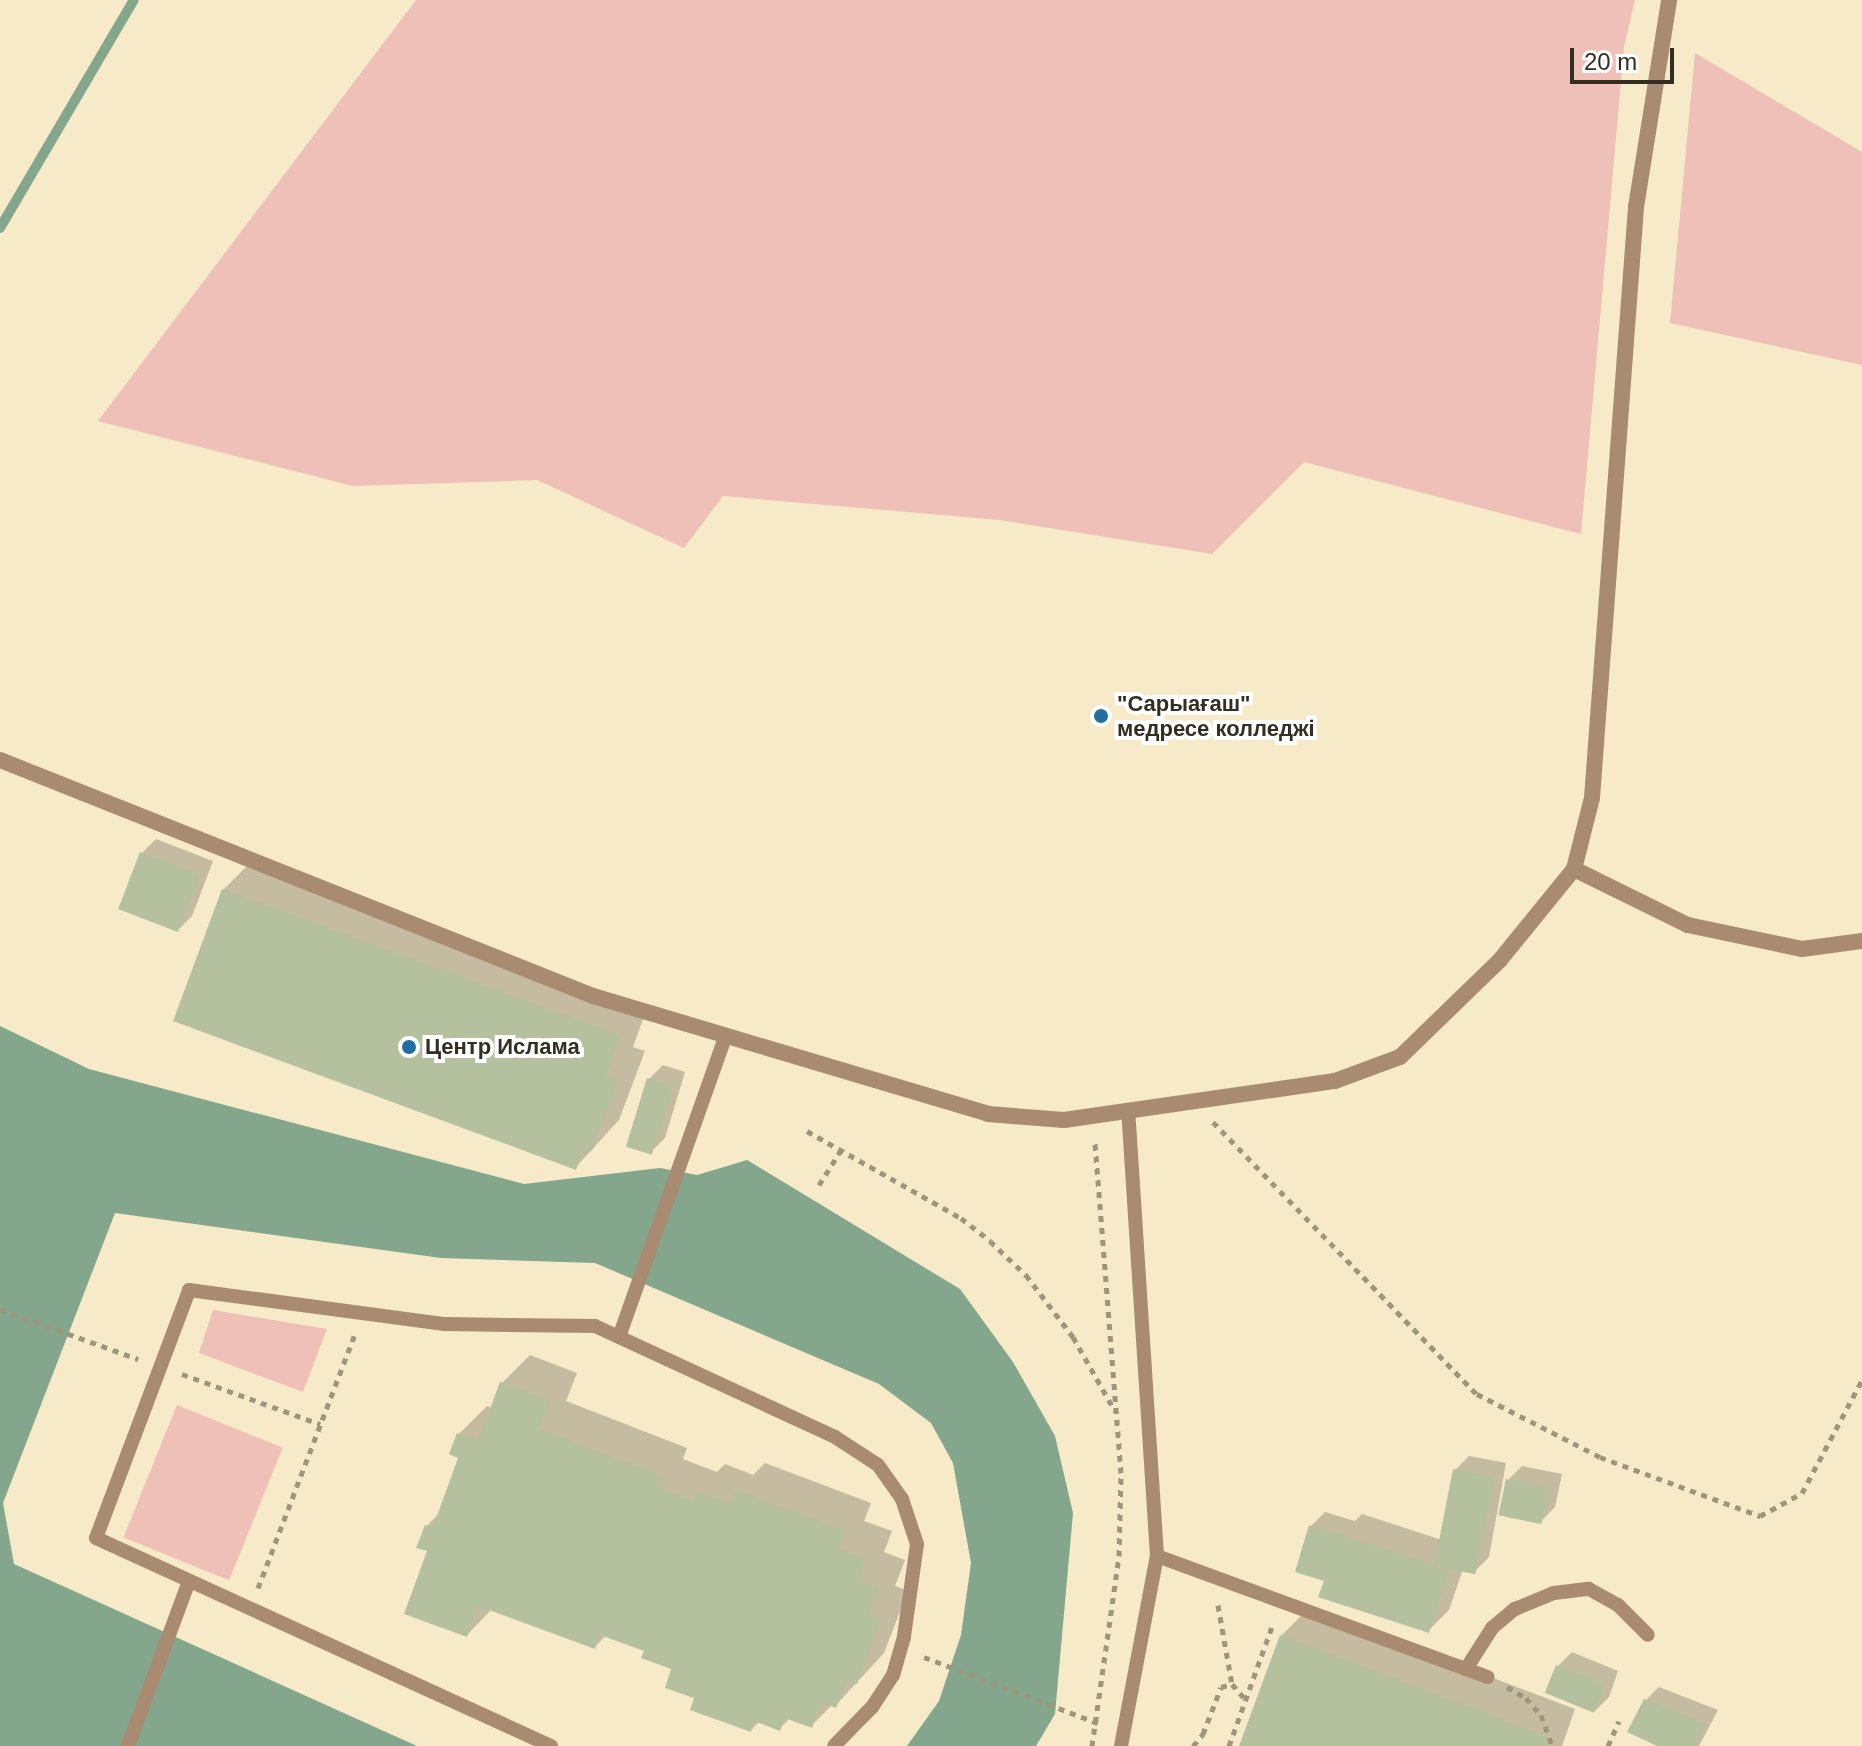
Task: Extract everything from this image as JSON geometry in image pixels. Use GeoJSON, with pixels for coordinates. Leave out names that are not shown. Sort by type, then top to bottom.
{"type":"FeatureCollection","features":[{"type":"Feature","properties":{"kind":"street"},"geometry":{"type":"LineString","coordinates":[[0,760],[593,996],[988,1114],[1064,1120],[1335,1081],[1400,1057],[1500,960],[1574,869],[1592,798],[1636,207],[1669,0]]}},
{"type":"Feature","properties":{"kind":"street"},"geometry":{"type":"LineString","coordinates":[[1574,869],[1688,925],[1802,949],[1862,941]]}},
{"type":"Feature","properties":{"kind":"lane"},"geometry":{"type":"LineString","coordinates":[[619,1337],[726,1035]]}},
{"type":"Feature","properties":{"kind":"lane"},"geometry":{"type":"LineString","coordinates":[[1121,1746],[1157,1556],[1128,1111]]}},
{"type":"Feature","properties":{"kind":"lane"},"geometry":{"type":"LineString","coordinates":[[551,1746],[96,1538],[189,1290],[445,1324],[595,1326],[835,1437],[878,1465],[902,1499],[917,1544],[904,1637],[893,1675],[872,1707],[834,1746]]}},
{"type":"Feature","properties":{"kind":"lane"},"geometry":{"type":"LineString","coordinates":[[1157,1556],[1488,1677]]}},
{"type":"Feature","properties":{"kind":"lane"},"geometry":{"type":"LineString","coordinates":[[128,1746],[189,1581]]}},
{"type":"Feature","properties":{"kind":"lane"},"geometry":{"type":"LineString","coordinates":[[1466,1669],[1492,1628],[1515,1609],[1554,1593],[1589,1589],[1618,1605],[1648,1635]]}},
{"type":"Feature","properties":{"kind":"path"},"geometry":{"type":"LineString","coordinates":[[1193,1101],[1477,1394],[1600,1457],[1760,1516],[1802,1493],[1862,1380]]}},
{"type":"Feature","properties":{"kind":"path"},"geometry":{"type":"LineString","coordinates":[[807,1131],[961,1218],[1026,1275],[1073,1337],[1116,1413]]}},
{"type":"Feature","properties":{"kind":"path"},"geometry":{"type":"LineString","coordinates":[[1092,1746],[1119,1556],[1121,1473],[1095,1139]]}},
{"type":"Feature","properties":{"kind":"path"},"geometry":{"type":"LineString","coordinates":[[819,1185],[841,1150]]}},
{"type":"Feature","properties":{"kind":"path"},"geometry":{"type":"LineString","coordinates":[[0,1309],[320,1424]]}},
{"type":"Feature","properties":{"kind":"path"},"geometry":{"type":"LineString","coordinates":[[250,1608],[362,1313]]}},
{"type":"Feature","properties":{"kind":"path"},"geometry":{"type":"LineString","coordinates":[[1213,1576],[1232,1684],[1246,1700]]}},
{"type":"Feature","properties":{"kind":"path"},"geometry":{"type":"LineString","coordinates":[[1229,1746],[1282,1601]]}},
{"type":"Feature","properties":{"kind":"path"},"geometry":{"type":"LineString","coordinates":[[921,1656],[1080,1714]]}},
{"type":"Feature","properties":{"kind":"path"},"geometry":{"type":"LineString","coordinates":[[1488,1677],[1526,1698],[1549,1729],[1552,1746]]}},
{"type":"Feature","properties":{"kind":"path"},"geometry":{"type":"LineString","coordinates":[[1193,1746],[1203,1734],[1221,1687],[1232,1684]]}},
{"type":"Feature","properties":{"kind":"path"},"geometry":{"type":"LineString","coordinates":[[1608,1746],[1619,1721]]}},
{"type":"Feature","properties":{"kind":"shaded area"},"geometry":{"type":"Polygon","coordinates":[[[416,0],[1635,0],[1624,47],[1581,534],[1304,462],[1212,554],[999,520],[723,496],[684,548],[537,480],[353,486],[98,421],[416,0]]]}},
{"type":"Feature","properties":{"kind":"shaded area"},"geometry":{"type":"Polygon","coordinates":[[[1695,53],[1862,152],[1862,365],[1670,323],[1695,53]]]}},
{"type":"Feature","properties":{"kind":"shaded area"},"geometry":{"type":"Polygon","coordinates":[[[0,1026],[89,1069],[524,1184],[660,1168],[697,1175],[747,1160],[960,1289],[1013,1362],[1055,1436],[1073,1513],[1055,1714],[1036,1746],[907,1746],[939,1701],[961,1635],[971,1563],[953,1463],[931,1423],[879,1384],[595,1263],[441,1258],[115,1213],[3,1503],[14,1564],[417,1746],[0,1746],[0,1026]]]}},
{"type":"Feature","properties":{"kind":"shaded area"},"geometry":{"type":"Polygon","coordinates":[[[213,1310],[327,1329],[303,1392],[199,1353],[213,1310]]]}},
{"type":"Feature","properties":{"kind":"shaded area"},"geometry":{"type":"Polygon","coordinates":[[[177,1405],[283,1448],[229,1580],[123,1538],[177,1405]]]}},
{"type":"Feature","properties":{"kind":"building"},"geometry":{"type":"Polygon","coordinates":[[[140,852],[200,875],[178,932],[118,909],[140,852]]]}},
{"type":"Feature","properties":{"kind":"building"},"geometry":{"type":"Polygon","coordinates":[[[222,889],[621,1036],[606,1075],[618,1079],[592,1151],[584,1148],[576,1170],[173,1021],[222,889]]]}},
{"type":"Feature","properties":{"kind":"building"},"geometry":{"type":"Polygon","coordinates":[[[647,1078],[673,1086],[652,1155],[626,1147],[647,1078]]]}},
{"type":"Feature","properties":{"kind":"building"},"geometry":{"type":"Polygon","coordinates":[[[500,1382],[550,1401],[539,1429],[661,1476],[656,1487],[692,1501],[696,1491],[730,1504],[736,1490],[845,1531],[838,1549],[865,1559],[858,1580],[878,1588],[868,1614],[881,1619],[857,1684],[847,1681],[836,1708],[821,1702],[812,1728],[785,1718],[780,1731],[752,1720],[751,1732],[690,1710],[694,1698],[665,1688],[671,1669],[641,1658],[644,1651],[600,1635],[595,1649],[478,1606],[467,1637],[404,1614],[427,1551],[416,1548],[425,1525],[433,1527],[458,1458],[449,1454],[457,1433],[478,1441],[500,1382]]]}},
{"type":"Feature","properties":{"kind":"building"},"geometry":{"type":"Polygon","coordinates":[[[1453,1469],[1494,1477],[1475,1574],[1434,1566],[1453,1469]]]}},
{"type":"Feature","properties":{"kind":"building"},"geometry":{"type":"Polygon","coordinates":[[[1506,1479],[1549,1488],[1541,1524],[1498,1515],[1506,1479]]]}},
{"type":"Feature","properties":{"kind":"building"},"geometry":{"type":"Polygon","coordinates":[[[1309,1525],[1449,1570],[1429,1633],[1318,1597],[1324,1581],[1295,1572],[1309,1525]]]}},
{"type":"Feature","properties":{"kind":"building"},"geometry":{"type":"Polygon","coordinates":[[[1280,1635],[1548,1737],[1545,1746],[1239,1746],[1280,1635]]]}},
{"type":"Feature","properties":{"kind":"building"},"geometry":{"type":"Polygon","coordinates":[[[1556,1665],[1605,1685],[1594,1713],[1545,1693],[1556,1665]]]}},
{"type":"Feature","properties":{"kind":"building"},"geometry":{"type":"Polygon","coordinates":[[[1644,1699],[1706,1724],[1695,1746],[1657,1746],[1627,1732],[1644,1699]]]}},
{"type":"Feature","properties":{"kind":"waterway"},"geometry":{"type":"LineString","coordinates":[[0,228],[134,0]]}},
{"type":"Feature","properties":{"kind":"place","name":"\"Сарыағаш\" медресе колледжі"},"geometry":{"type":"Point","coordinates":[1101,716]}},
{"type":"Feature","properties":{"kind":"place","name":"Центр Ислама"},"geometry":{"type":"Point","coordinates":[409,1047]}}]}
